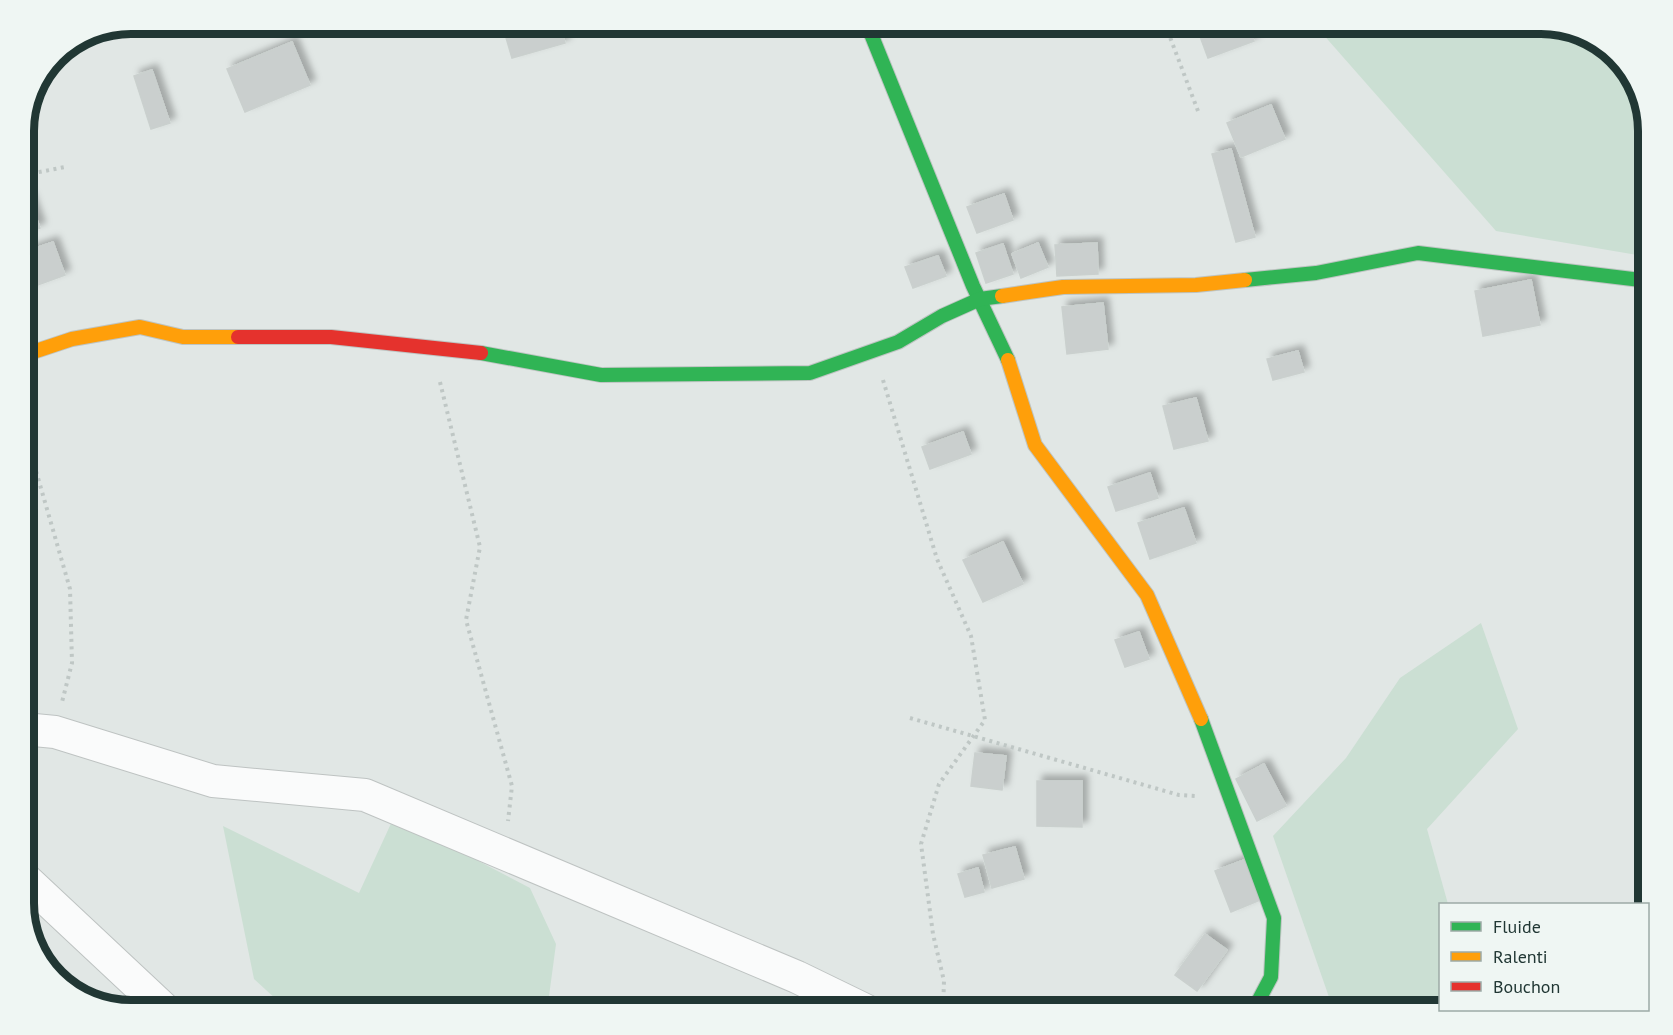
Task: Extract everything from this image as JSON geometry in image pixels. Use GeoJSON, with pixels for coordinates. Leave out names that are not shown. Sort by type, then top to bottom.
{"type":"FeatureCollection","features":[{"type":"Feature","properties":{"kind":"street"},"geometry":{"type":"LineString","coordinates":[[871,34],[980,299],[1004,346],[1035,445],[1063,486],[1147,595],[1195,703],[1274,918],[1271,976],[1259,1000]]}},
{"type":"Feature","properties":{"kind":"street"},"geometry":{"type":"LineString","coordinates":[[35,351],[72,339],[140,327],[183,337],[331,337],[480,353],[601,375],[810,373],[898,342],[942,316],[980,299],[1063,287],[1196,285],[1316,273],[1418,253],[1638,280]]}},
{"type":"Feature","properties":{"kind":"street"},"geometry":{"type":"LineString","coordinates":[[39,730],[213,781],[365,795],[797,977],[844,1000]]}},
{"type":"Feature","properties":{"kind":"street"},"geometry":{"type":"LineString","coordinates":[[35,888],[154,1000]]}},
{"type":"Feature","properties":{"kind":"path"},"geometry":{"type":"LineString","coordinates":[[1169,34],[1198,111]]}},
{"type":"Feature","properties":{"kind":"path"},"geometry":{"type":"LineString","coordinates":[[35,173],[65,166]]}},
{"type":"Feature","properties":{"kind":"path"},"geometry":{"type":"LineString","coordinates":[[432,348],[480,547],[466,620],[512,786],[505,854]]}},
{"type":"Feature","properties":{"kind":"path"},"geometry":{"type":"LineString","coordinates":[[875,350],[936,560],[971,636],[985,720],[939,784],[921,844],[933,934],[944,981],[943,1000]]}},
{"type":"Feature","properties":{"kind":"path"},"geometry":{"type":"LineString","coordinates":[[35,473],[70,590],[72,663],[39,730]]}},
{"type":"Feature","properties":{"kind":"path"},"geometry":{"type":"LineString","coordinates":[[910,717],[1179,795],[1230,798]]}},
{"type":"Feature","properties":{"kind":"green space"},"geometry":{"type":"Polygon","coordinates":[[[1323,34],[1555,35],[1590,47],[1610,63],[1629,88],[1637,112],[1638,255],[1496,231],[1323,34]]]}},
{"type":"Feature","properties":{"kind":"green space"},"geometry":{"type":"Polygon","coordinates":[[[1481,623],[1518,729],[1427,829],[1448,903],[1439,903],[1439,1000],[1330,1000],[1273,836],[1346,758],[1400,678],[1481,623]]]}},
{"type":"Feature","properties":{"kind":"green space"},"geometry":{"type":"Polygon","coordinates":[[[394,817],[530,888],[556,944],[548,1000],[277,1000],[254,979],[223,826],[359,893],[394,817]]]}},
{"type":"Feature","properties":{"kind":"building"},"geometry":{"type":"Polygon","coordinates":[[[505,34],[562,34],[565,43],[512,58],[505,34]]]}},
{"type":"Feature","properties":{"kind":"building"},"geometry":{"type":"Polygon","coordinates":[[[1199,34],[1251,34],[1254,41],[1208,58],[1199,34]]]}},
{"type":"Feature","properties":{"kind":"building"},"geometry":{"type":"Polygon","coordinates":[[[292,42],[310,85],[245,112],[227,69],[292,42]]]}},
{"type":"Feature","properties":{"kind":"building"},"geometry":{"type":"Polygon","coordinates":[[[152,70],[170,123],[151,129],[134,76],[152,70]]]}},
{"type":"Feature","properties":{"kind":"building"},"geometry":{"type":"Polygon","coordinates":[[[1271,105],[1285,139],[1241,157],[1227,123],[1271,105]]]}},
{"type":"Feature","properties":{"kind":"building"},"geometry":{"type":"Polygon","coordinates":[[[1231,149],[1255,237],[1236,242],[1212,154],[1231,149]]]}},
{"type":"Feature","properties":{"kind":"building"},"geometry":{"type":"Polygon","coordinates":[[[1004,194],[1013,220],[977,233],[967,207],[1004,194]]]}},
{"type":"Feature","properties":{"kind":"building"},"geometry":{"type":"Polygon","coordinates":[[[35,214],[40,228],[35,230],[35,214]]]}},
{"type":"Feature","properties":{"kind":"building"},"geometry":{"type":"Polygon","coordinates":[[[53,242],[65,275],[35,286],[35,248],[53,242]]]}},
{"type":"Feature","properties":{"kind":"building"},"geometry":{"type":"Polygon","coordinates":[[[1038,243],[1048,267],[1021,278],[1012,254],[1038,243]]]}},
{"type":"Feature","properties":{"kind":"building"},"geometry":{"type":"Polygon","coordinates":[[[1097,243],[1098,274],[1057,276],[1055,245],[1097,243]]]}},
{"type":"Feature","properties":{"kind":"building"},"geometry":{"type":"Polygon","coordinates":[[[1003,244],[1013,274],[986,283],[976,253],[1003,244]]]}},
{"type":"Feature","properties":{"kind":"building"},"geometry":{"type":"Polygon","coordinates":[[[938,256],[946,276],[913,288],[905,267],[938,256]]]}},
{"type":"Feature","properties":{"kind":"building"},"geometry":{"type":"Polygon","coordinates":[[[1531,280],[1540,325],[1483,336],[1475,291],[1531,280]]]}},
{"type":"Feature","properties":{"kind":"building"},"geometry":{"type":"Polygon","coordinates":[[[1103,303],[1108,349],[1067,354],[1062,307],[1103,303]]]}},
{"type":"Feature","properties":{"kind":"building"},"geometry":{"type":"Polygon","coordinates":[[[1298,351],[1304,372],[1273,380],[1267,359],[1298,351]]]}},
{"type":"Feature","properties":{"kind":"building"},"geometry":{"type":"Polygon","coordinates":[[[1196,398],[1208,441],[1174,449],[1163,406],[1196,398]]]}},
{"type":"Feature","properties":{"kind":"building"},"geometry":{"type":"Polygon","coordinates":[[[963,432],[971,454],[930,469],[922,447],[963,432]]]}},
{"type":"Feature","properties":{"kind":"building"},"geometry":{"type":"Polygon","coordinates":[[[1150,473],[1158,498],[1116,511],[1108,487],[1150,473]]]}},
{"type":"Feature","properties":{"kind":"building"},"geometry":{"type":"Polygon","coordinates":[[[1184,508],[1196,543],[1150,559],[1138,523],[1184,508]]]}},
{"type":"Feature","properties":{"kind":"building"},"geometry":{"type":"Polygon","coordinates":[[[1003,542],[1023,584],[983,602],[963,560],[1003,542]]]}},
{"type":"Feature","properties":{"kind":"building"},"geometry":{"type":"Polygon","coordinates":[[[1139,632],[1149,659],[1125,667],[1115,640],[1139,632]]]}},
{"type":"Feature","properties":{"kind":"building"},"geometry":{"type":"Polygon","coordinates":[[[975,753],[1006,756],[1002,790],[971,786],[975,753]]]}},
{"type":"Feature","properties":{"kind":"building"},"geometry":{"type":"Polygon","coordinates":[[[1264,764],[1286,806],[1257,821],[1236,779],[1264,764]]]}},
{"type":"Feature","properties":{"kind":"building"},"geometry":{"type":"Polygon","coordinates":[[[1037,781],[1082,781],[1082,827],[1037,826],[1037,781]]]}},
{"type":"Feature","properties":{"kind":"building"},"geometry":{"type":"Polygon","coordinates":[[[1015,847],[1024,879],[992,888],[983,855],[1015,847]]]}},
{"type":"Feature","properties":{"kind":"building"},"geometry":{"type":"Polygon","coordinates":[[[1244,860],[1260,900],[1231,912],[1215,871],[1244,860]]]}},
{"type":"Feature","properties":{"kind":"building"},"geometry":{"type":"Polygon","coordinates":[[[978,868],[984,892],[965,897],[958,874],[978,868]]]}},
{"type":"Feature","properties":{"kind":"building"},"geometry":{"type":"Polygon","coordinates":[[[1205,934],[1227,950],[1197,991],[1175,975],[1205,934]]]}},
{"type":"Feature","properties":{"kind":"traffic: fast"},"geometry":{"type":"LineString","coordinates":[[871,34],[973,286],[1008,360]]}},
{"type":"Feature","properties":{"kind":"traffic: fast"},"geometry":{"type":"LineString","coordinates":[[1245,280],[1316,273],[1418,253],[1638,280]]}},
{"type":"Feature","properties":{"kind":"traffic: fast"},"geometry":{"type":"LineString","coordinates":[[481,353],[601,375],[810,373],[898,342],[942,316],[980,299],[1002,296]]}},
{"type":"Feature","properties":{"kind":"traffic: fast"},"geometry":{"type":"LineString","coordinates":[[1201,719],[1274,918],[1271,977],[1259,1000]]}},
{"type":"Feature","properties":{"kind":"traffic: slow"},"geometry":{"type":"LineString","coordinates":[[1002,296],[1063,287],[1196,285],[1245,280]]}},
{"type":"Feature","properties":{"kind":"traffic: slow"},"geometry":{"type":"LineString","coordinates":[[35,351],[72,339],[140,327],[183,337],[238,337]]}},
{"type":"Feature","properties":{"kind":"traffic: slow"},"geometry":{"type":"LineString","coordinates":[[1008,360],[1035,445],[1147,595],[1201,719]]}},
{"type":"Feature","properties":{"kind":"traffic: jam"},"geometry":{"type":"LineString","coordinates":[[238,337],[331,337],[481,353]]}}]}
